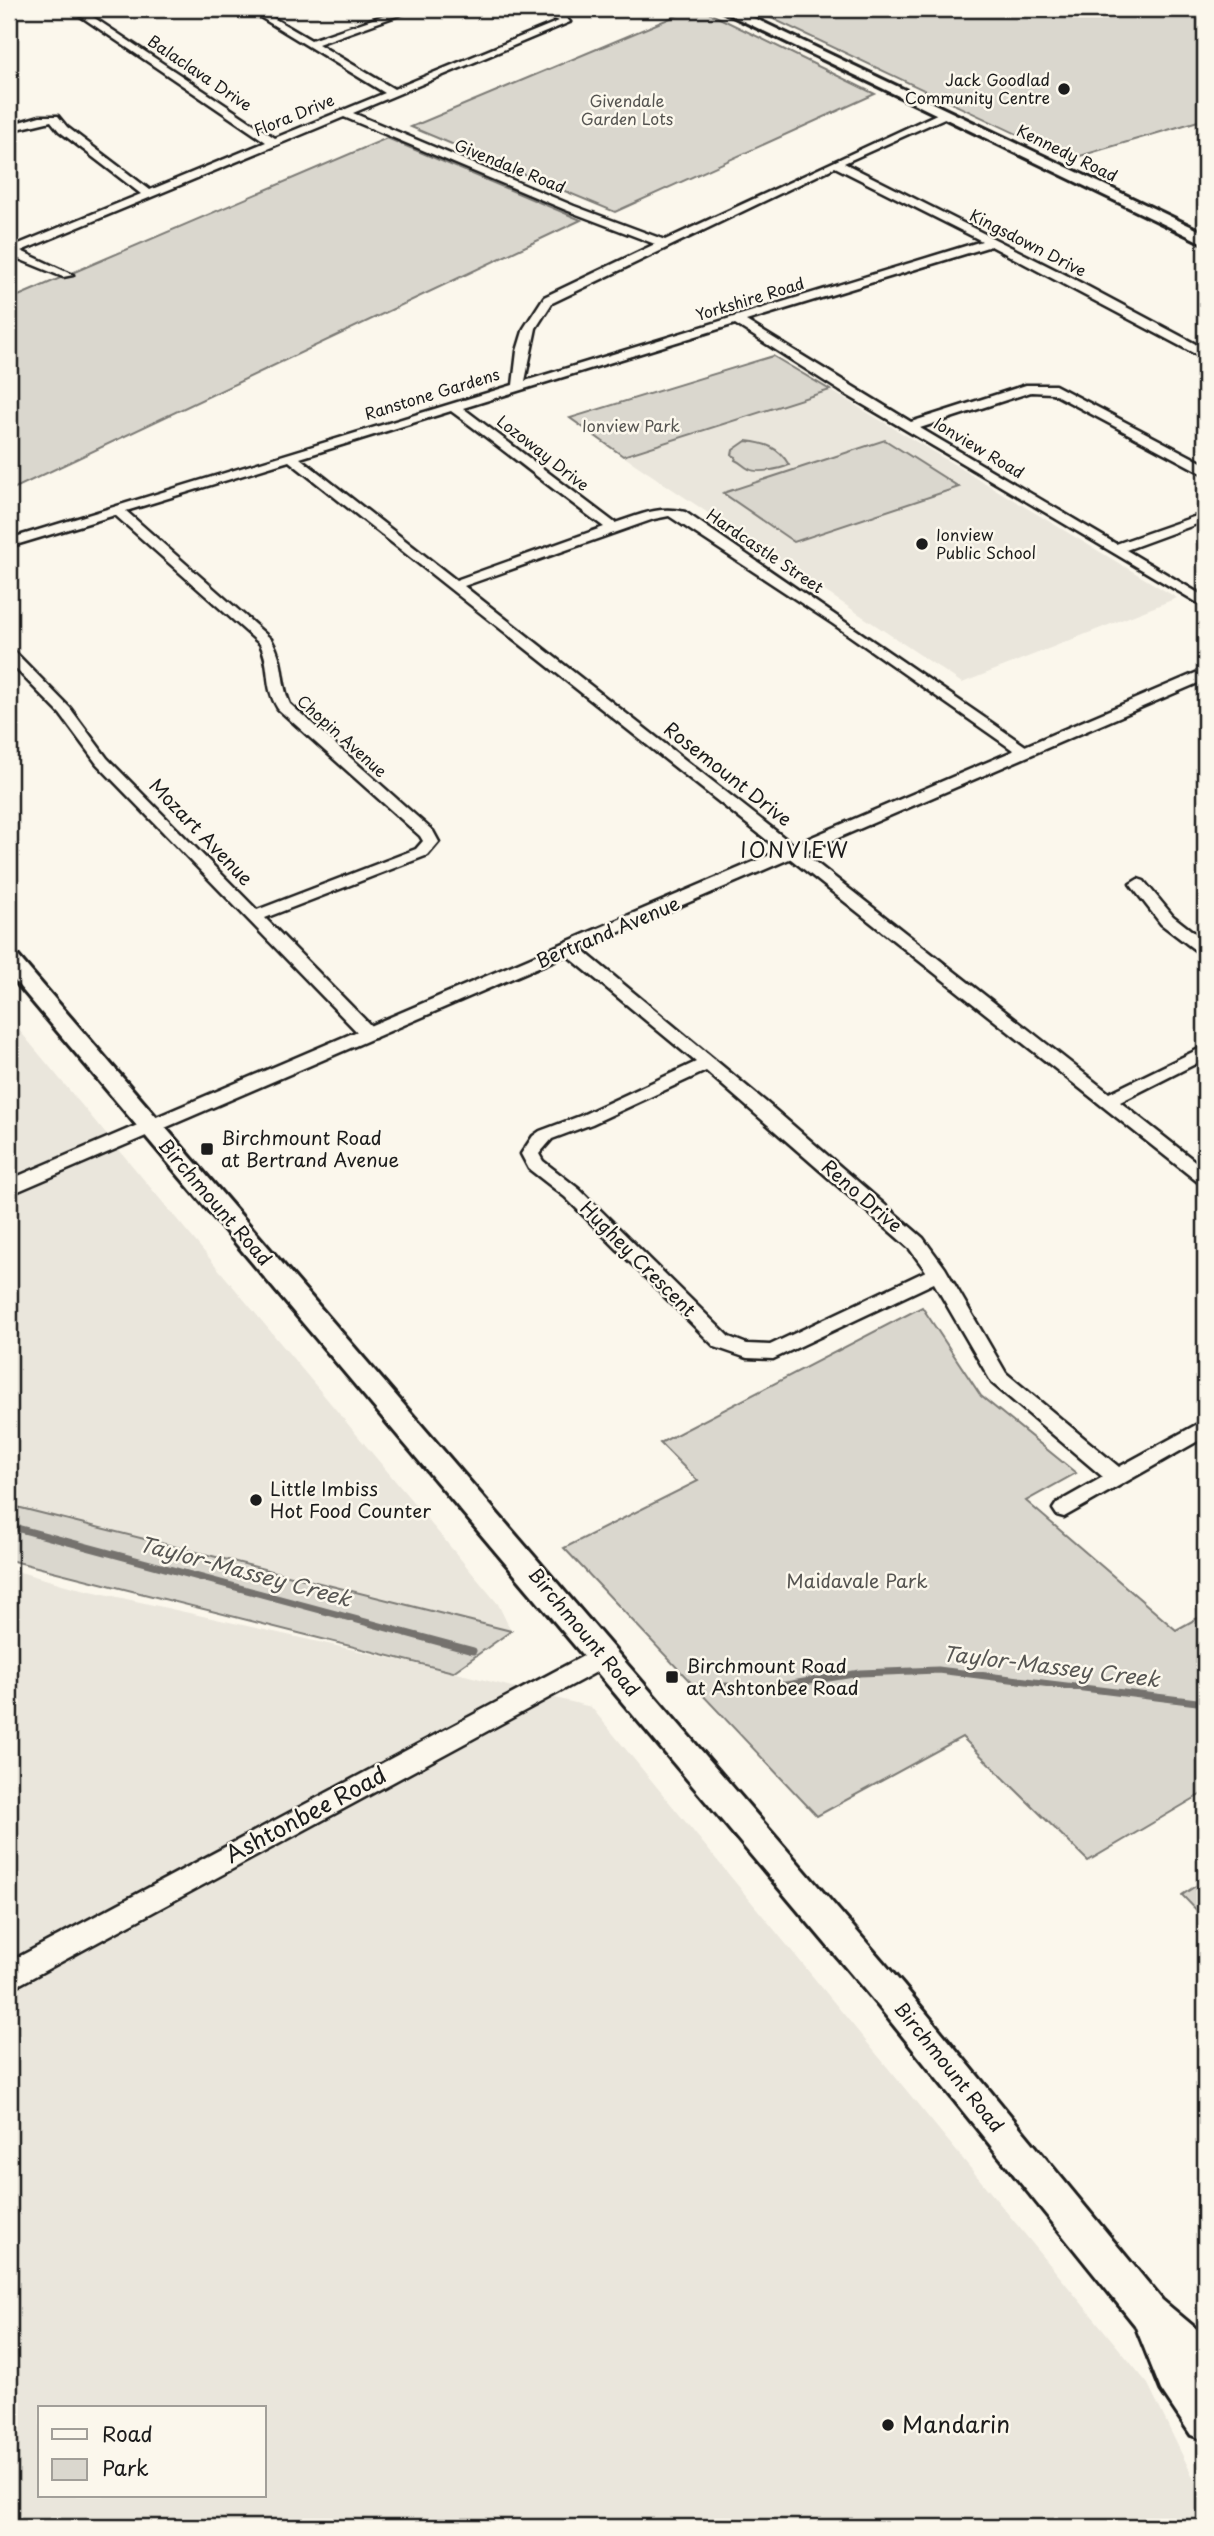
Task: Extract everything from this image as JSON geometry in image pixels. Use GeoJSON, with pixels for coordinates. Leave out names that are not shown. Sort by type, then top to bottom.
{"type":"FeatureCollection","features":[{"type":"Feature","properties":{"kind":"main road","name":"Kennedy Road"},"geometry":{"type":"LineString","coordinates":[[725,9],[1205,239]]}},
{"type":"Feature","properties":{"kind":"main road","name":"Birchmount Road"},"geometry":{"type":"LineString","coordinates":[[9,960],[891,1996],[1149,2313],[1205,2360]]}},
{"type":"Feature","properties":{"kind":"main road","name":"Birchmount Road"},"geometry":{"type":"LineString","coordinates":[[1149,2313],[1174,2377],[1205,2421]]}},
{"type":"Feature","properties":{"kind":"street","name":"Balaclava Drive"},"geometry":{"type":"LineString","coordinates":[[75,9],[272,141]]}},
{"type":"Feature","properties":{"kind":"street"},"geometry":{"type":"LineString","coordinates":[[252,9],[391,92]]}},
{"type":"Feature","properties":{"kind":"street"},"geometry":{"type":"LineString","coordinates":[[309,44],[411,9]]}},
{"type":"Feature","properties":{"kind":"street","name":"Flora Drive"},"geometry":{"type":"LineString","coordinates":[[10,251],[565,22],[560,17],[540,9]]}},
{"type":"Feature","properties":{"kind":"street","name":"Givendale Road"},"geometry":{"type":"LineString","coordinates":[[344,113],[570,208],[665,244]]}},
{"type":"Feature","properties":{"kind":"street","name":"Ranstone Gardens"},"geometry":{"type":"LineString","coordinates":[[9,542],[519,385],[519,375],[533,320],[540,308],[567,290],[945,114]]}},
{"type":"Feature","properties":{"kind":"street"},"geometry":{"type":"LineString","coordinates":[[9,128],[54,118],[63,130],[147,193]]}},
{"type":"Feature","properties":{"kind":"street","name":"Kingsdown Drive"},"geometry":{"type":"LineString","coordinates":[[835,163],[1205,354]]}},
{"type":"Feature","properties":{"kind":"street","name":"Yorkshire Road"},"geometry":{"type":"LineString","coordinates":[[519,385],[991,242]]}},
{"type":"Feature","properties":{"kind":"street"},"geometry":{"type":"LineString","coordinates":[[10,251],[67,275]]}},
{"type":"Feature","properties":{"kind":"street","name":"Ionview Road"},"geometry":{"type":"LineString","coordinates":[[736,320],[910,428],[1205,603]]}},
{"type":"Feature","properties":{"kind":"street"},"geometry":{"type":"LineString","coordinates":[[910,428],[1030,388],[1055,389],[1205,469]]}},
{"type":"Feature","properties":{"kind":"street","name":"Lozoway Drive"},"geometry":{"type":"LineString","coordinates":[[452,406],[523,457],[537,472],[612,527]]}},
{"type":"Feature","properties":{"kind":"street","name":"Rosemount Drive"},"geometry":{"type":"LineString","coordinates":[[290,456],[1205,1178]]}},
{"type":"Feature","properties":{"kind":"street","name":"Chopin Avenue"},"geometry":{"type":"LineString","coordinates":[[117,510],[265,642],[276,662],[275,687],[283,706],[428,834],[431,842],[422,852],[254,917]]}},
{"type":"Feature","properties":{"kind":"street","name":"Hardcastle Street"},"geometry":{"type":"LineString","coordinates":[[454,584],[612,527],[661,513],[680,515],[1025,752]]}},
{"type":"Feature","properties":{"kind":"street"},"geometry":{"type":"LineString","coordinates":[[1116,549],[1205,517]]}},
{"type":"Feature","properties":{"kind":"street","name":"Mozart Avenue"},"geometry":{"type":"LineString","coordinates":[[9,654],[65,711],[102,761],[369,1034]]}},
{"type":"Feature","properties":{"kind":"street","name":"Bertrand Avenue"},"geometry":{"type":"LineString","coordinates":[[9,1188],[1205,674]]}},
{"type":"Feature","properties":{"kind":"street"},"geometry":{"type":"LineString","coordinates":[[1138,884],[1167,920],[1205,949]]}},
{"type":"Feature","properties":{"kind":"street","name":"Reno Drive"},"geometry":{"type":"LineString","coordinates":[[569,948],[708,1063],[916,1244],[938,1273],[999,1378],[1117,1477]]}},
{"type":"Feature","properties":{"kind":"street"},"geometry":{"type":"LineString","coordinates":[[1107,1101],[1205,1052]]}},
{"type":"Feature","properties":{"kind":"street","name":"Hughey Crescent"},"geometry":{"type":"LineString","coordinates":[[708,1063],[586,1121],[546,1135],[539,1140],[530,1154],[536,1165],[572,1193],[722,1342],[743,1352],[753,1354],[782,1348],[938,1273]]}},
{"type":"Feature","properties":{"kind":"street"},"geometry":{"type":"LineString","coordinates":[[1064,1509],[1205,1428]]}},
{"type":"Feature","properties":{"kind":"street","name":"Ashtonbee Road"},"geometry":{"type":"LineString","coordinates":[[9,1977],[604,1656]]}},
{"type":"Feature","properties":{"kind":"shaded area","name":"Ionview Public School"},"geometry":{"type":"Polygon","coordinates":[[[830,390],[1177,598],[962,683],[623,456],[830,390]]]}},
{"type":"Feature","properties":{"kind":"shaded area"},"geometry":{"type":"Polygon","coordinates":[[[9,1018],[498,1604],[511,1631],[9,1505],[9,1018]]]}},
{"type":"Feature","properties":{"kind":"shaded area"},"geometry":{"type":"Polygon","coordinates":[[[9,1569],[73,1587],[453,1672],[591,1707],[1148,2384],[1205,2502],[1205,2527],[9,2527],[9,1569]]]}},
{"type":"Feature","properties":{"kind":"green space","name":"Givendale Garden Lots"},"geometry":{"type":"Polygon","coordinates":[[[692,9],[701,9],[875,94],[615,212],[411,127],[692,9]]]}},
{"type":"Feature","properties":{"kind":"green space"},"geometry":{"type":"Polygon","coordinates":[[[752,9],[1205,9],[1205,119],[1070,159],[752,9]]]}},
{"type":"Feature","properties":{"kind":"green space"},"geometry":{"type":"Polygon","coordinates":[[[387,138],[581,220],[9,491],[9,300],[387,138]]]}},
{"type":"Feature","properties":{"kind":"green space","name":"Ionview Park"},"geometry":{"type":"Polygon","coordinates":[[[773,356],[830,390],[623,456],[570,418],[773,356]]]}},
{"type":"Feature","properties":{"kind":"green space"},"geometry":{"type":"Polygon","coordinates":[[[885,440],[959,487],[794,542],[723,493],[885,440]]]}},
{"type":"Feature","properties":{"kind":"green space"},"geometry":{"type":"Polygon","coordinates":[[[746,441],[771,447],[781,454],[789,465],[763,471],[747,468],[732,455],[733,450],[746,441]]]}},
{"type":"Feature","properties":{"kind":"green space","name":"Maidavale Park"},"geometry":{"type":"Polygon","coordinates":[[[922,1307],[981,1396],[1076,1473],[1026,1501],[1176,1630],[1205,1614],[1205,1792],[1088,1861],[962,1737],[817,1816],[564,1548],[698,1481],[660,1443],[922,1307]]]}},
{"type":"Feature","properties":{"kind":"green space"},"geometry":{"type":"Polygon","coordinates":[[[9,1505],[511,1631],[453,1672],[9,1560],[9,1505]]]}},
{"type":"Feature","properties":{"kind":"green space"},"geometry":{"type":"Polygon","coordinates":[[[1205,1880],[1205,1919],[1182,1895],[1205,1880]]]}},
{"type":"Feature","properties":{"kind":"waterway","name":"Taylor-Massey Creek"},"geometry":{"type":"LineString","coordinates":[[9,1526],[473,1651]]}},
{"type":"Feature","properties":{"kind":"waterway","name":"Taylor-Massey Creek"},"geometry":{"type":"LineString","coordinates":[[726,1686],[754,1690],[860,1673],[938,1670],[1205,1703]]}},
{"type":"Feature","properties":{"kind":"place","name":"Jack Goodlad Community Centre"},"geometry":{"type":"Point","coordinates":[1064,89]}},
{"type":"Feature","properties":{"kind":"place","name":"Ionview Public School"},"geometry":{"type":"Point","coordinates":[922,544]}},
{"type":"Feature","properties":{"kind":"place","name":"Birchmount Road at Bertrand Avenue"},"geometry":{"type":"Point","coordinates":[207,1149]}},
{"type":"Feature","properties":{"kind":"place","name":"Little Imbiss Hot Food Counter"},"geometry":{"type":"Point","coordinates":[256,1500]}},
{"type":"Feature","properties":{"kind":"place","name":"Birchmount Road at Ashtonbee Road"},"geometry":{"type":"Point","coordinates":[672,1677]}},
{"type":"Feature","properties":{"kind":"place","name":"Mandarin"},"geometry":{"type":"Point","coordinates":[888,2425]}},
{"type":"Feature","properties":{"kind":"district","name":"IONVIEW"},"geometry":{"type":"Point","coordinates":[795,851]}}]}
